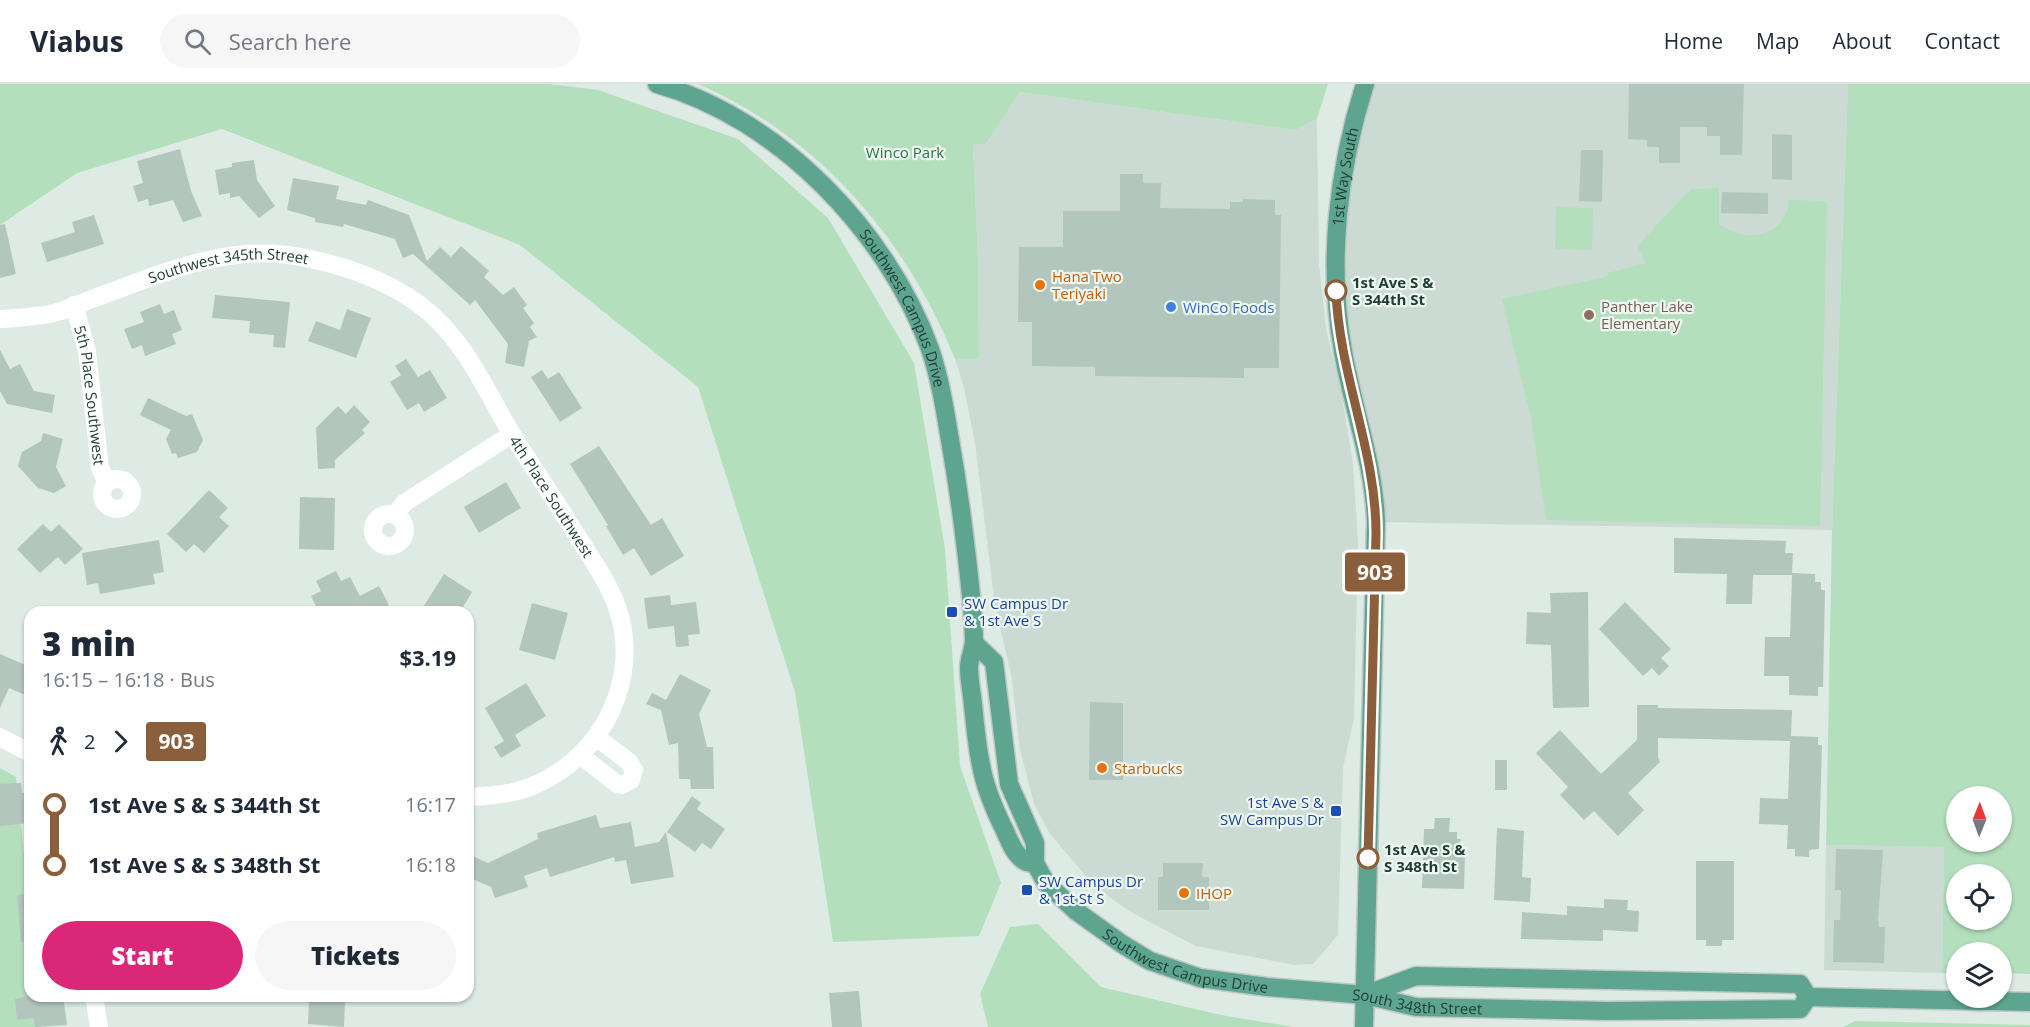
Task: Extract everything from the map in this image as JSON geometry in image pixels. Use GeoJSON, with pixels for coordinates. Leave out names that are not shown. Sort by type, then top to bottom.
{"type":"FeatureCollection","features":[{"type":"Feature","properties":{"kind":"main road","name":"Southwest Campus Drive"},"geometry":{"type":"LineString","coordinates":[[657,84],[712,105],[749,126],[792,158],[861,226],[898,280],[914,311],[930,350],[944,402],[965,542],[974,643],[969,667],[981,767],[1009,840],[1022,859],[1035,863]]}},
{"type":"Feature","properties":{"kind":"main road","name":"1st Way South"},"geometry":{"type":"LineString","coordinates":[[1364,1027],[1376,522],[1372,476],[1343,353],[1337,304],[1336,271],[1343,171],[1365,84]]}},
{"type":"Feature","properties":{"kind":"main road","name":"Southwest Campus Drive"},"geometry":{"type":"LineString","coordinates":[[974,643],[994,662],[1009,784],[1035,843],[1035,863],[1046,883],[1076,911],[1150,961],[1200,978],[1365,995]]}},
{"type":"Feature","properties":{"kind":"main road","name":"South 348th Street"},"geometry":{"type":"LineString","coordinates":[[1365,995],[1416,976],[1800,984],[1808,997]]}},
{"type":"Feature","properties":{"kind":"main road","name":"South 348th Street"},"geometry":{"type":"LineString","coordinates":[[1365,995],[1416,1007],[1598,1011],[1800,1009],[1808,997]]}},
{"type":"Feature","properties":{"kind":"main road","name":"South 348th Street"},"geometry":{"type":"LineString","coordinates":[[1808,997],[2030,1002]]}},
{"type":"Feature","properties":{"kind":"street","name":"Southwest 345th Street"},"geometry":{"type":"LineString","coordinates":[[0,319],[56,313],[191,263],[216,257],[283,254],[306,258],[384,283]]}},
{"type":"Feature","properties":{"kind":"street","name":"4th Place Southwest"},"geometry":{"type":"LineString","coordinates":[[384,283],[428,312],[446,328],[466,355],[512,434],[597,567],[621,621],[625,647],[622,681],[611,712],[589,746],[553,776],[535,785],[514,792],[474,796]]}},
{"type":"Feature","properties":{"kind":"street","name":"5th Place Southwest"},"geometry":{"type":"LineString","coordinates":[[74,305],[87,351],[100,468],[107,483]]}},
{"type":"Feature","properties":{"kind":"street"},"geometry":{"type":"LineString","coordinates":[[395,515],[404,502],[512,434]]}},
{"type":"Feature","properties":{"kind":"street"},"geometry":{"type":"LineString","coordinates":[[0,737],[24,750]]}},
{"type":"Feature","properties":{"kind":"street"},"geometry":{"type":"LineString","coordinates":[[95,1002],[99,1027]]}},
{"type":"Feature","properties":{"kind":"shaded area","name":"Panther Lake Elementary"},"geometry":{"type":"Polygon","coordinates":[[[1365,84],[1848,84],[1832,530],[1376,522],[1336,271],[1365,84]]]}},
{"type":"Feature","properties":{"kind":"shaded area"},"geometry":{"type":"Polygon","coordinates":[[[1020,92],[1296,130],[1317,119],[1319,265],[1326,328],[1342,397],[1353,464],[1358,541],[1354,718],[1343,768],[1338,935],[1313,964],[1294,965],[1196,946],[1140,917],[1120,905],[1091,882],[1050,834],[1034,804],[1020,750],[1011,674],[995,606],[975,443],[964,388],[955,359],[979,358],[978,258],[973,145],[986,144],[1020,92]]]}},
{"type":"Feature","properties":{"kind":"shaded area"},"geometry":{"type":"Polygon","coordinates":[[[1826,845],[1944,847],[1942,973],[1824,970],[1826,845]]]}},
{"type":"Feature","properties":{"kind":"green space"},"geometry":{"type":"Polygon","coordinates":[[[0,84],[549,84],[598,90],[738,139],[828,218],[914,363],[945,549],[960,766],[1001,883],[979,936],[833,942],[795,692],[698,387],[520,245],[222,129],[77,173],[0,225],[0,84]]]}},
{"type":"Feature","properties":{"kind":"green space","name":"Winco Park"},"geometry":{"type":"Polygon","coordinates":[[[698,84],[1328,84],[1317,119],[1296,130],[1020,92],[986,144],[973,145],[978,258],[979,359],[955,359],[935,315],[911,272],[884,233],[853,196],[819,162],[782,132],[741,106],[698,84]]]}},
{"type":"Feature","properties":{"kind":"green space"},"geometry":{"type":"Polygon","coordinates":[[[1848,84],[2030,84],[2030,974],[2012,973],[2012,942],[1946,942],[1946,973],[1942,973],[1944,847],[1826,845],[1832,530],[1848,84]]]}},
{"type":"Feature","properties":{"kind":"green space"},"geometry":{"type":"Polygon","coordinates":[[[1719,188],[1719,224],[1745,235],[1762,234],[1776,227],[1785,216],[1789,200],[1827,201],[1820,526],[1546,520],[1531,418],[1502,299],[1605,277],[1608,273],[1646,263],[1637,246],[1691,189],[1719,188]]]}},
{"type":"Feature","properties":{"kind":"green space"},"geometry":{"type":"Polygon","coordinates":[[[1556,207],[1593,208],[1592,250],[1555,249],[1556,207]]]}},
{"type":"Feature","properties":{"kind":"green space"},"geometry":{"type":"Polygon","coordinates":[[[0,768],[16,777],[24,855],[24,1002],[39,1002],[42,1027],[0,1027],[0,768]]]}},
{"type":"Feature","properties":{"kind":"green space"},"geometry":{"type":"Polygon","coordinates":[[[1038,924],[1101,987],[1221,1015],[1294,1027],[988,1027],[980,994],[1010,927],[1038,924]]]}},
{"type":"Feature","properties":{"kind":"green space"},"geometry":{"type":"Polygon","coordinates":[[[1856,1021],[2030,1025],[2030,1027],[1843,1027],[1856,1021]]]}},
{"type":"Feature","properties":{"kind":"building"},"geometry":{"type":"Polygon","coordinates":[[[1629,84],[1744,84],[1742,155],[1720,155],[1720,136],[1707,136],[1707,127],[1680,127],[1680,163],[1659,163],[1659,147],[1647,147],[1647,140],[1628,139],[1629,84]]]}},
{"type":"Feature","properties":{"kind":"building"},"geometry":{"type":"Polygon","coordinates":[[[1772,134],[1792,135],[1792,180],[1772,179],[1772,134]]]}},
{"type":"Feature","properties":{"kind":"building"},"geometry":{"type":"Polygon","coordinates":[[[180,149],[191,191],[202,216],[183,222],[173,200],[149,206],[148,199],[138,202],[133,186],[143,183],[137,161],[180,149]]]}},
{"type":"Feature","properties":{"kind":"building"},"geometry":{"type":"Polygon","coordinates":[[[1581,150],[1603,150],[1602,202],[1579,201],[1581,150]]]}},
{"type":"Feature","properties":{"kind":"building"},"geometry":{"type":"Polygon","coordinates":[[[254,160],[257,180],[275,206],[259,218],[239,196],[230,198],[230,193],[219,195],[215,170],[232,167],[232,163],[254,160]]]}},
{"type":"Feature","properties":{"kind":"building","name":"WinCo Foods"},"geometry":{"type":"Polygon","coordinates":[[[1120,174],[1143,174],[1143,183],[1161,183],[1160,208],[1230,209],[1230,202],[1243,202],[1243,199],[1275,200],[1275,215],[1281,215],[1279,368],[1244,368],[1244,378],[1095,376],[1095,367],[1032,366],[1032,322],[1018,322],[1019,247],[1063,247],[1063,211],[1120,211],[1120,174]]]}},
{"type":"Feature","properties":{"kind":"building"},"geometry":{"type":"Polygon","coordinates":[[[293,178],[339,186],[336,199],[366,205],[368,200],[409,215],[427,261],[440,247],[451,257],[461,246],[489,271],[484,277],[503,295],[514,287],[527,305],[523,308],[534,323],[530,327],[537,337],[529,341],[524,367],[505,363],[508,344],[475,300],[470,305],[413,254],[403,258],[395,239],[344,224],[343,227],[315,222],[315,218],[287,210],[293,178]]]}},
{"type":"Feature","properties":{"kind":"building"},"geometry":{"type":"Polygon","coordinates":[[[1722,192],[1768,193],[1768,214],[1721,213],[1722,192]]]}},
{"type":"Feature","properties":{"kind":"building"},"geometry":{"type":"Polygon","coordinates":[[[94,215],[104,244],[47,262],[41,243],[75,232],[72,222],[94,215]]]}},
{"type":"Feature","properties":{"kind":"building"},"geometry":{"type":"Polygon","coordinates":[[[5,224],[16,274],[0,278],[0,225],[5,224]]]}},
{"type":"Feature","properties":{"kind":"building"},"geometry":{"type":"Polygon","coordinates":[[[215,295],[290,302],[285,348],[273,347],[274,335],[249,333],[250,321],[212,318],[215,295]]]}},
{"type":"Feature","properties":{"kind":"building"},"geometry":{"type":"Polygon","coordinates":[[[160,304],[164,314],[174,310],[182,330],[172,334],[176,344],[145,356],[142,345],[132,349],[124,329],[144,322],[140,312],[160,304]]]}},
{"type":"Feature","properties":{"kind":"building"},"geometry":{"type":"Polygon","coordinates":[[[347,309],[371,318],[356,358],[308,341],[316,321],[340,330],[347,309]]]}},
{"type":"Feature","properties":{"kind":"building"},"geometry":{"type":"Polygon","coordinates":[[[0,350],[10,369],[20,364],[34,391],[55,395],[52,413],[7,404],[0,391],[0,350]]]}},
{"type":"Feature","properties":{"kind":"building"},"geometry":{"type":"Polygon","coordinates":[[[406,359],[418,377],[430,370],[447,398],[424,412],[419,403],[407,410],[390,382],[401,375],[395,366],[406,359]]]}},
{"type":"Feature","properties":{"kind":"building"},"geometry":{"type":"Polygon","coordinates":[[[542,370],[548,379],[559,372],[582,408],[560,422],[531,377],[542,370]]]}},
{"type":"Feature","properties":{"kind":"building"},"geometry":{"type":"Polygon","coordinates":[[[148,398],[186,416],[192,414],[203,440],[197,452],[178,458],[176,453],[172,454],[166,439],[171,430],[140,415],[148,398]]]}},
{"type":"Feature","properties":{"kind":"building"},"geometry":{"type":"Polygon","coordinates":[[[354,405],[370,422],[362,430],[365,433],[335,460],[335,468],[318,469],[316,428],[338,406],[346,414],[354,405]]]}},
{"type":"Feature","properties":{"kind":"building"},"geometry":{"type":"Polygon","coordinates":[[[43,433],[63,439],[56,467],[66,486],[54,493],[38,488],[18,466],[22,452],[41,441],[43,433]]]}},
{"type":"Feature","properties":{"kind":"building"},"geometry":{"type":"Polygon","coordinates":[[[599,446],[651,525],[662,518],[684,556],[651,576],[634,548],[623,555],[606,526],[608,525],[570,464],[599,446]]]}},
{"type":"Feature","properties":{"kind":"building"},"geometry":{"type":"Polygon","coordinates":[[[506,482],[521,508],[479,533],[464,507],[506,482]]]}},
{"type":"Feature","properties":{"kind":"building"},"geometry":{"type":"Polygon","coordinates":[[[209,490],[228,508],[219,517],[229,526],[204,553],[194,544],[186,552],[167,534],[209,490]]]}},
{"type":"Feature","properties":{"kind":"building"},"geometry":{"type":"Polygon","coordinates":[[[300,497],[335,498],[334,550],[299,549],[300,497]]]}},
{"type":"Feature","properties":{"kind":"building"},"geometry":{"type":"Polygon","coordinates":[[[43,524],[51,532],[59,524],[83,549],[65,565],[58,557],[40,573],[17,549],[43,524]]]}},
{"type":"Feature","properties":{"kind":"building"},"geometry":{"type":"Polygon","coordinates":[[[1674,538],[1786,541],[1785,553],[1793,553],[1792,573],[1815,574],[1815,582],[1821,582],[1821,590],[1825,590],[1823,687],[1818,687],[1818,696],[1789,695],[1789,676],[1764,676],[1765,637],[1790,637],[1792,575],[1753,575],[1752,604],[1726,604],[1727,574],[1674,573],[1674,538]]]}},
{"type":"Feature","properties":{"kind":"building"},"geometry":{"type":"Polygon","coordinates":[[[159,540],[164,572],[153,574],[155,584],[100,594],[98,583],[87,585],[82,553],[159,540]]]}},
{"type":"Feature","properties":{"kind":"building"},"geometry":{"type":"Polygon","coordinates":[[[336,571],[341,581],[350,577],[360,596],[379,586],[389,605],[316,606],[311,596],[321,591],[316,581],[336,571]]]}},
{"type":"Feature","properties":{"kind":"building"},"geometry":{"type":"Polygon","coordinates":[[[444,574],[472,592],[464,606],[424,606],[444,574]]]}},
{"type":"Feature","properties":{"kind":"building"},"geometry":{"type":"Polygon","coordinates":[[[1588,592],[1589,707],[1553,708],[1551,645],[1526,644],[1527,612],[1551,613],[1550,593],[1588,592]]]}},
{"type":"Feature","properties":{"kind":"building"},"geometry":{"type":"Polygon","coordinates":[[[670,595],[671,605],[696,602],[700,634],[688,635],[689,646],[676,647],[674,626],[648,629],[644,598],[670,595]]]}},
{"type":"Feature","properties":{"kind":"building"},"geometry":{"type":"Polygon","coordinates":[[[1625,602],[1671,649],[1661,658],[1669,666],[1659,676],[1652,668],[1643,676],[1599,629],[1625,602]]]}},
{"type":"Feature","properties":{"kind":"building"},"geometry":{"type":"Polygon","coordinates":[[[532,603],[568,613],[555,660],[519,650],[532,603]]]}},
{"type":"Feature","properties":{"kind":"building"},"geometry":{"type":"Polygon","coordinates":[[[0,654],[24,664],[24,694],[9,688],[0,708],[0,654]]]}},
{"type":"Feature","properties":{"kind":"building"},"geometry":{"type":"Polygon","coordinates":[[[680,674],[711,690],[699,714],[707,747],[713,747],[714,789],[691,789],[690,779],[679,779],[678,743],[669,745],[661,710],[646,704],[652,693],[666,700],[680,674]]]}},
{"type":"Feature","properties":{"kind":"building"},"geometry":{"type":"Polygon","coordinates":[[[526,683],[546,716],[515,735],[521,746],[501,758],[494,747],[504,741],[485,708],[526,683]]]}},
{"type":"Feature","properties":{"kind":"building"},"geometry":{"type":"Polygon","coordinates":[[[1090,702],[1123,703],[1123,780],[1089,780],[1090,702]]]}},
{"type":"Feature","properties":{"kind":"building"},"geometry":{"type":"Polygon","coordinates":[[[1637,705],[1658,705],[1658,708],[1792,710],[1791,736],[1818,737],[1818,745],[1822,745],[1819,849],[1809,850],[1809,857],[1795,856],[1795,849],[1787,849],[1788,825],[1759,824],[1760,798],[1788,799],[1790,741],[1658,738],[1660,762],[1628,793],[1644,810],[1618,836],[1594,811],[1584,820],[1560,795],[1568,787],[1536,753],[1560,730],[1601,774],[1637,740],[1637,705]]]}},
{"type":"Feature","properties":{"kind":"building"},"geometry":{"type":"Polygon","coordinates":[[[1495,760],[1507,760],[1507,790],[1495,790],[1495,760]]]}},
{"type":"Feature","properties":{"kind":"building"},"geometry":{"type":"Polygon","coordinates":[[[21,783],[22,793],[24,793],[24,824],[0,826],[0,784],[21,783]]]}},
{"type":"Feature","properties":{"kind":"building"},"geometry":{"type":"Polygon","coordinates":[[[692,796],[701,803],[697,809],[725,829],[711,849],[702,843],[695,852],[667,832],[692,796]]]}},
{"type":"Feature","properties":{"kind":"building"},"geometry":{"type":"Polygon","coordinates":[[[596,815],[600,828],[631,822],[635,847],[659,842],[666,832],[674,877],[631,884],[626,860],[615,862],[614,857],[550,877],[547,868],[524,876],[528,887],[495,898],[491,887],[474,880],[474,857],[488,863],[538,839],[537,833],[596,815]]]}},
{"type":"Feature","properties":{"kind":"building"},"geometry":{"type":"Polygon","coordinates":[[[1435,818],[1450,818],[1449,832],[1457,832],[1457,839],[1461,839],[1456,854],[1465,854],[1464,889],[1422,888],[1424,829],[1434,829],[1435,818]]]}},
{"type":"Feature","properties":{"kind":"building"},"geometry":{"type":"Polygon","coordinates":[[[1497,828],[1524,831],[1522,877],[1531,878],[1530,902],[1494,900],[1497,828]]]}},
{"type":"Feature","properties":{"kind":"building"},"geometry":{"type":"Polygon","coordinates":[[[1836,849],[1883,850],[1878,920],[1879,927],[1885,927],[1884,963],[1833,962],[1834,920],[1840,920],[1841,890],[1835,890],[1836,849]]]}},
{"type":"Feature","properties":{"kind":"building"},"geometry":{"type":"Polygon","coordinates":[[[1696,861],[1734,861],[1734,940],[1722,940],[1722,946],[1706,946],[1706,940],[1696,940],[1696,861]]]}},
{"type":"Feature","properties":{"kind":"building","name":"IHOP"},"geometry":{"type":"Polygon","coordinates":[[[1163,863],[1203,863],[1202,877],[1209,877],[1209,910],[1158,910],[1158,877],[1163,877],[1163,863]]]}},
{"type":"Feature","properties":{"kind":"building"},"geometry":{"type":"Polygon","coordinates":[[[24,894],[24,942],[21,942],[17,895],[24,894]]]}},
{"type":"Feature","properties":{"kind":"building"},"geometry":{"type":"Polygon","coordinates":[[[1604,899],[1628,900],[1627,910],[1639,911],[1638,932],[1603,930],[1603,941],[1521,939],[1522,912],[1567,915],[1567,906],[1604,908],[1604,899]]]}},
{"type":"Feature","properties":{"kind":"building"},"geometry":{"type":"Polygon","coordinates":[[[859,991],[862,1027],[832,1027],[829,993],[859,991]]]}},
{"type":"Feature","properties":{"kind":"building"},"geometry":{"type":"Polygon","coordinates":[[[24,997],[24,1002],[64,1002],[67,1025],[35,1027],[34,1018],[17,1020],[15,999],[24,997]]]}},
{"type":"Feature","properties":{"kind":"building"},"geometry":{"type":"Polygon","coordinates":[[[309,1002],[345,1002],[344,1027],[308,1024],[309,1002]]]}},
{"type":"Feature","properties":{"kind":"bus line","name":"903"},"geometry":{"type":"LineString","coordinates":[[1336,291],[1343,353],[1360,420],[1375,502],[1368,858]]}},
{"type":"Feature","properties":{"kind":"place","name":"Hana Two Teriyaki"},"geometry":{"type":"Point","coordinates":[1040,285]}},
{"type":"Feature","properties":{"kind":"place","name":"1st Ave S & S 344th St"},"geometry":{"type":"Point","coordinates":[1336,291]}},
{"type":"Feature","properties":{"kind":"place","name":"WinCo Foods"},"geometry":{"type":"Point","coordinates":[1171,307]}},
{"type":"Feature","properties":{"kind":"place","name":"Panther Lake Elementary"},"geometry":{"type":"Point","coordinates":[1589,315]}},
{"type":"Feature","properties":{"kind":"place","name":"SW Campus Dr & 1st Ave S"},"geometry":{"type":"Point","coordinates":[952,612]}},
{"type":"Feature","properties":{"kind":"place","name":"Starbucks"},"geometry":{"type":"Point","coordinates":[1102,768]}},
{"type":"Feature","properties":{"kind":"place","name":"1st Ave S & SW Campus Dr"},"geometry":{"type":"Point","coordinates":[1336,811]}},
{"type":"Feature","properties":{"kind":"place","name":"1st Ave S & S 348th St"},"geometry":{"type":"Point","coordinates":[1368,858]}},
{"type":"Feature","properties":{"kind":"place","name":"SW Campus Dr & 1st St S"},"geometry":{"type":"Point","coordinates":[1027,890]}},
{"type":"Feature","properties":{"kind":"place","name":"IHOP"},"geometry":{"type":"Point","coordinates":[1184,893]}}]}
